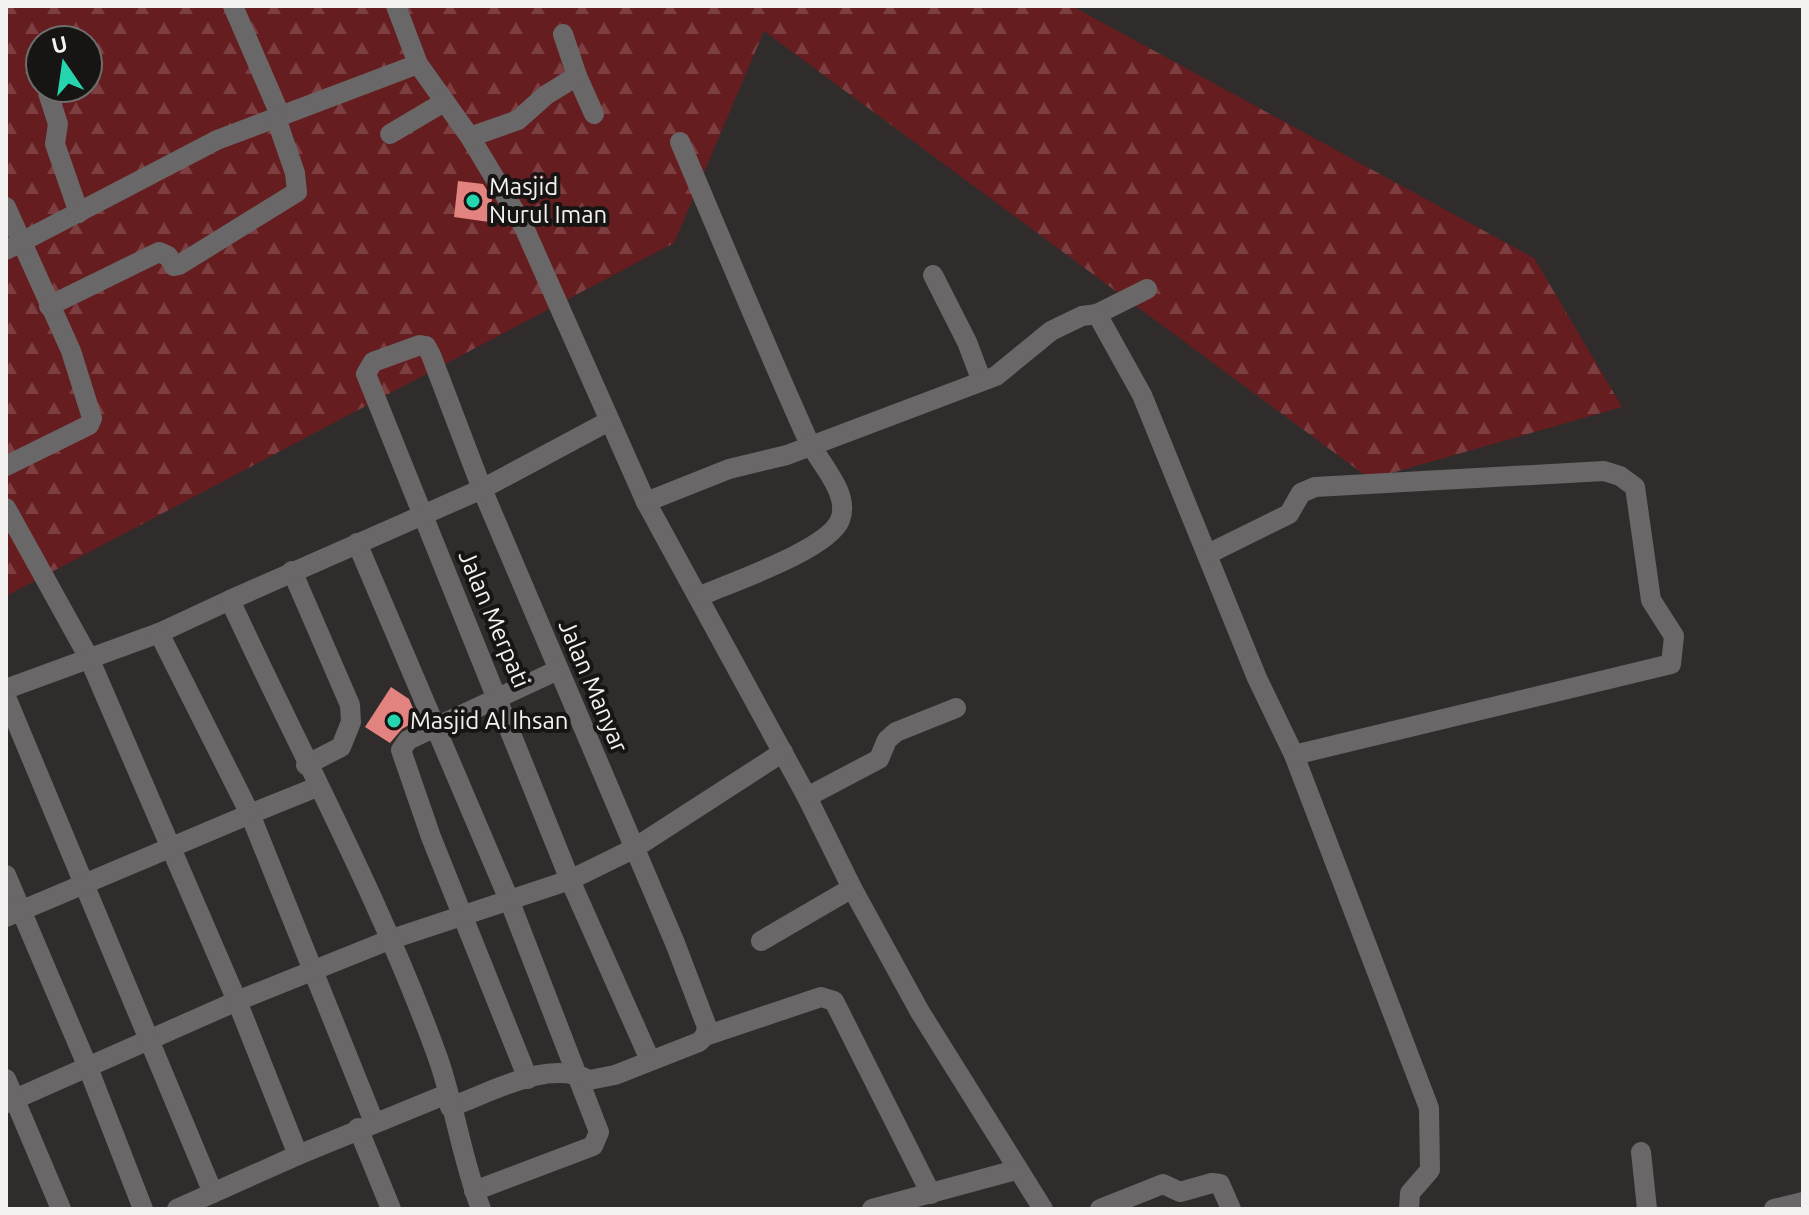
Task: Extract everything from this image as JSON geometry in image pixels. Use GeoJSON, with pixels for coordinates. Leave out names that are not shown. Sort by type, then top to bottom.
{"type":"FeatureCollection","features":[{"type":"Feature","properties":{"kind":"street"},"geometry":{"type":"LineString","coordinates":[[49,306],[159,252],[168,256],[174,266],[179,265],[290,197],[298,187],[278,118],[233,6]]}},
{"type":"Feature","properties":{"kind":"street"},"geometry":{"type":"LineString","coordinates":[[396,6],[418,64],[470,137],[523,225],[646,502],[783,752],[852,888],[920,1012],[1043,1209]]}},
{"type":"Feature","properties":{"kind":"street"},"geometry":{"type":"LineString","coordinates":[[563,34],[594,114]]}},
{"type":"Feature","properties":{"kind":"street"},"geometry":{"type":"LineString","coordinates":[[13,247],[217,140],[418,64]]}},
{"type":"Feature","properties":{"kind":"street"},"geometry":{"type":"LineString","coordinates":[[470,137],[518,120],[577,76]]}},
{"type":"Feature","properties":{"kind":"street"},"geometry":{"type":"LineString","coordinates":[[390,134],[444,102]]}},
{"type":"Feature","properties":{"kind":"street"},"geometry":{"type":"LineString","coordinates":[[52,104],[58,124],[55,144],[79,213]]}},
{"type":"Feature","properties":{"kind":"street"},"geometry":{"type":"LineString","coordinates":[[680,142],[810,446],[842,499],[842,517],[834,531],[810,547],[698,597]]}},
{"type":"Feature","properties":{"kind":"street"},"geometry":{"type":"LineString","coordinates":[[6,207],[13,247],[49,306],[71,351],[92,418],[89,425],[6,466]]}},
{"type":"Feature","properties":{"kind":"street"},"geometry":{"type":"LineString","coordinates":[[933,275],[967,342],[981,379]]}},
{"type":"Feature","properties":{"kind":"street"},"geometry":{"type":"LineString","coordinates":[[646,502],[729,469],[810,446],[981,379],[1009,367],[1051,331],[1082,316],[1097,314],[1147,289]]}},
{"type":"Feature","properties":{"kind":"street"},"geometry":{"type":"LineString","coordinates":[[1097,314],[1142,395],[1257,678],[1294,755],[1429,1108],[1430,1170],[1410,1193],[1409,1209]]}},
{"type":"Feature","properties":{"kind":"street","name":"Jalan Merpati"},"geometry":{"type":"LineString","coordinates":[[431,355],[426,346],[420,345],[373,362],[366,374],[570,880],[650,1060]]}},
{"type":"Feature","properties":{"kind":"street","name":"Jalan Manyar"},"geometry":{"type":"LineString","coordinates":[[431,355],[482,489],[675,943],[707,1027],[705,1036]]}},
{"type":"Feature","properties":{"kind":"street"},"geometry":{"type":"LineString","coordinates":[[6,689],[159,633],[292,571],[482,489],[609,421]]}},
{"type":"Feature","properties":{"kind":"street"},"geometry":{"type":"LineString","coordinates":[[1208,554],[1289,514],[1301,493],[1315,487],[1604,471],[1620,476],[1635,487],[1651,600],[1674,636],[1671,664],[1294,755]]}},
{"type":"Feature","properties":{"kind":"street"},"geometry":{"type":"LineString","coordinates":[[6,508],[89,658],[237,1001],[298,1155]]}},
{"type":"Feature","properties":{"kind":"street"},"geometry":{"type":"LineString","coordinates":[[230,600],[306,765],[356,861],[389,940],[438,1060],[478,1200],[593,1146],[599,1132],[510,902],[357,543]]}},
{"type":"Feature","properties":{"kind":"street"},"geometry":{"type":"LineString","coordinates":[[292,571],[350,705],[351,722],[341,747],[306,765]]}},
{"type":"Feature","properties":{"kind":"street"},"geometry":{"type":"LineString","coordinates":[[159,633],[250,814],[314,969],[391,1209]]}},
{"type":"Feature","properties":{"kind":"street"},"geometry":{"type":"LineString","coordinates":[[528,1079],[401,755],[408,740],[558,670]]}},
{"type":"Feature","properties":{"kind":"street"},"geometry":{"type":"LineString","coordinates":[[6,697],[152,1039],[213,1193]]}},
{"type":"Feature","properties":{"kind":"street"},"geometry":{"type":"LineString","coordinates":[[807,797],[879,759],[887,740],[896,732],[956,708]]}},
{"type":"Feature","properties":{"kind":"street"},"geometry":{"type":"LineString","coordinates":[[10,1101],[314,969],[389,940],[570,880],[633,849],[783,752]]}},
{"type":"Feature","properties":{"kind":"street"},"geometry":{"type":"LineString","coordinates":[[14,914],[317,787]]}},
{"type":"Feature","properties":{"kind":"street"},"geometry":{"type":"LineString","coordinates":[[6,875],[14,914],[87,1065],[143,1209]]}},
{"type":"Feature","properties":{"kind":"street"},"geometry":{"type":"LineString","coordinates":[[761,941],[852,888]]}},
{"type":"Feature","properties":{"kind":"street"},"geometry":{"type":"LineString","coordinates":[[177,1209],[366,1125],[548,1073],[575,1073],[589,1080],[600,1079],[699,1042],[705,1036],[828,997],[834,1001],[931,1194]]}},
{"type":"Feature","properties":{"kind":"street"},"geometry":{"type":"LineString","coordinates":[[6,1079],[10,1101],[61,1209]]}},
{"type":"Feature","properties":{"kind":"street"},"geometry":{"type":"LineString","coordinates":[[1641,1152],[1647,1209]]}},
{"type":"Feature","properties":{"kind":"street"},"geometry":{"type":"LineString","coordinates":[[872,1209],[1016,1170]]}},
{"type":"Feature","properties":{"kind":"street"},"geometry":{"type":"LineString","coordinates":[[1100,1209],[1163,1184],[1183,1192],[1212,1183],[1220,1184],[1231,1209]]}},
{"type":"Feature","properties":{"kind":"street"},"geometry":{"type":"LineString","coordinates":[[1774,1209],[1803,1202]]}},
{"type":"Feature","properties":{"kind":"green space"},"geometry":{"type":"Polygon","coordinates":[[[6,6],[1072,6],[1534,258],[1622,407],[1370,479],[764,31],[674,243],[6,596],[6,6]]]}},
{"type":"Feature","properties":{"kind":"building","name":"Masjid Nurul Iman"},"geometry":{"type":"Polygon","coordinates":[[[458,181],[483,184],[492,198],[489,222],[454,217],[458,181]]]}},
{"type":"Feature","properties":{"kind":"building","name":"Masjid Al Ihsan"},"geometry":{"type":"Polygon","coordinates":[[[391,687],[409,699],[418,720],[402,729],[390,743],[365,727],[391,687]]]}},
{"type":"Feature","properties":{"kind":"place","name":"Masjid Nurul Iman"},"geometry":{"type":"Point","coordinates":[473,201]}},
{"type":"Feature","properties":{"kind":"place","name":"Masjid Al Ihsan"},"geometry":{"type":"Point","coordinates":[394,721]}}]}
